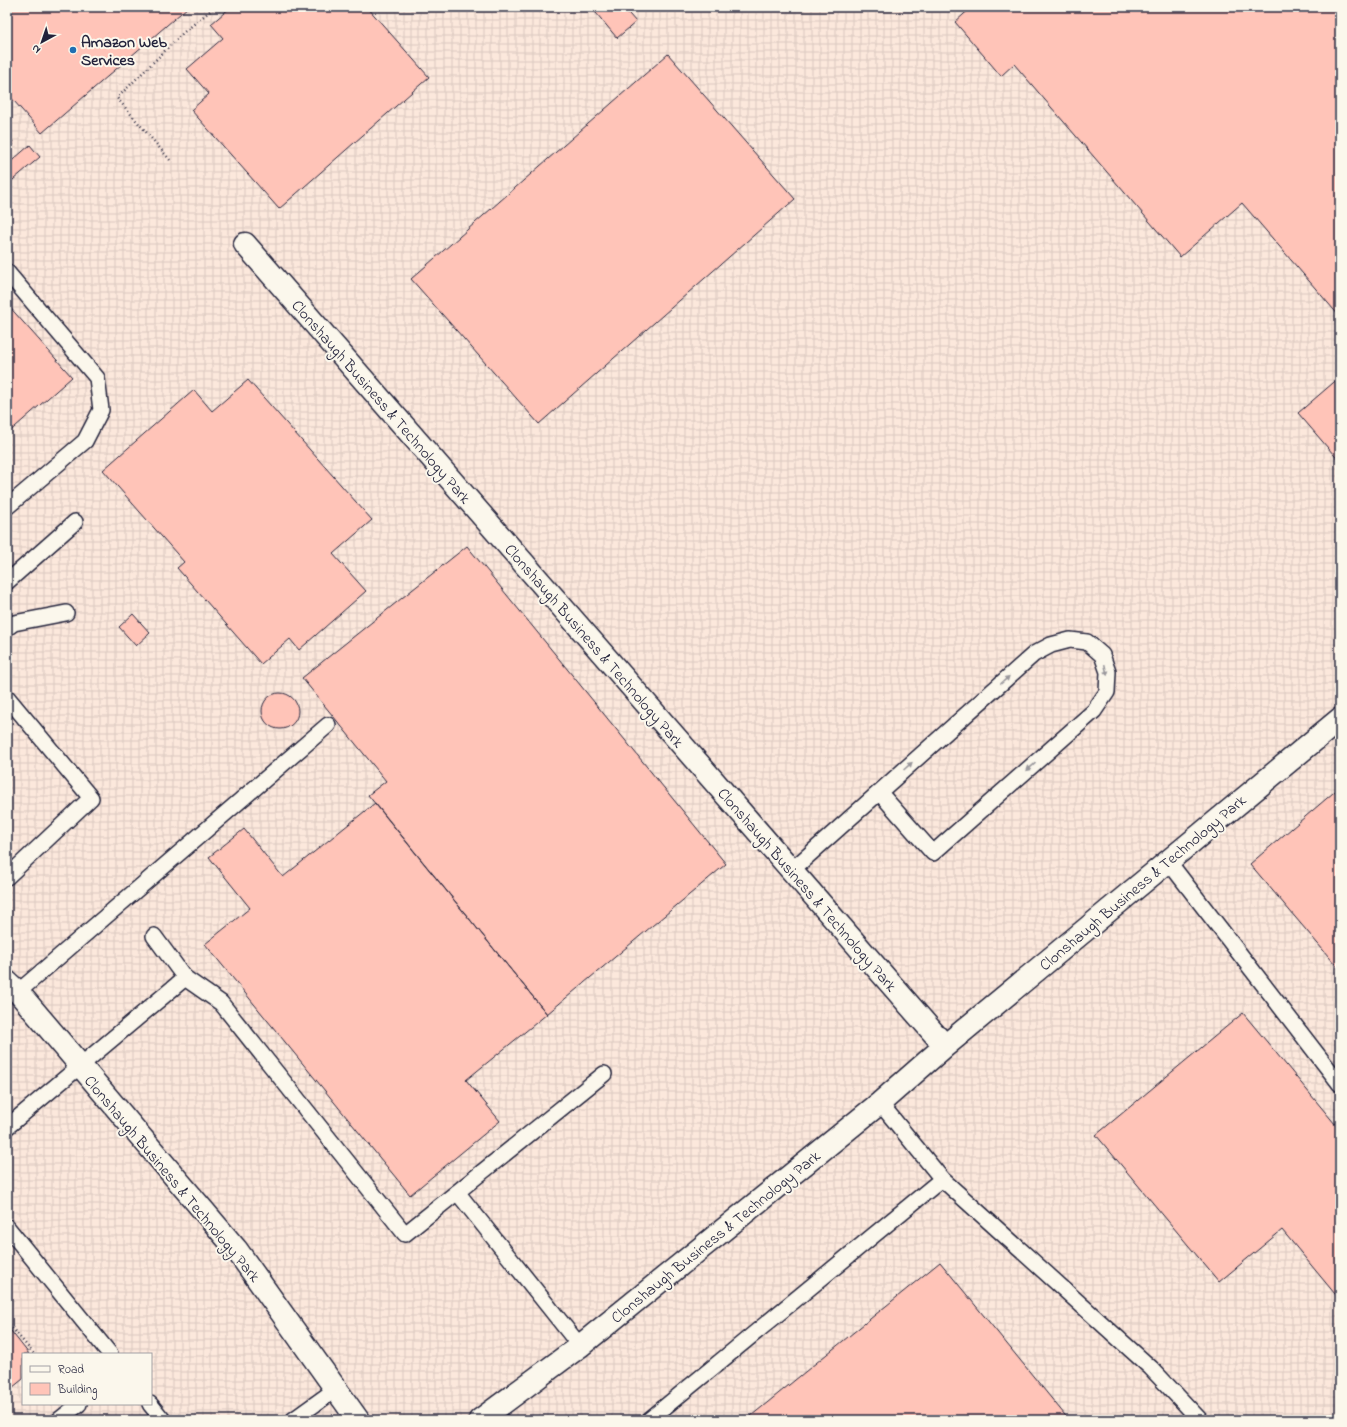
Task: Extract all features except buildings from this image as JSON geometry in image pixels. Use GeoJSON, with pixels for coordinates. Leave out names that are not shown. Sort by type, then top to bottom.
{"type":"FeatureCollection","features":[{"type":"Feature","properties":{"kind":"street","name":"Clonshaugh Business & Technology Park"},"geometry":{"type":"LineString","coordinates":[[245,244],[945,1046]]}},
{"type":"Feature","properties":{"kind":"street","name":"Clonshaugh Business & Technology Park"},"geometry":{"type":"LineString","coordinates":[[480,1420],[580,1346],[880,1103],[945,1046],[1340,719]]}},
{"type":"Feature","properties":{"kind":"street","name":"Clonshaugh Business & Technology Park"},"geometry":{"type":"LineString","coordinates":[[12,987],[236,1250],[358,1420]]}},
{"type":"Feature","properties":{"kind":"lane"},"geometry":{"type":"LineString","coordinates":[[7,272],[97,378],[101,410],[85,441],[7,507]]}},
{"type":"Feature","properties":{"kind":"lane"},"geometry":{"type":"LineString","coordinates":[[7,582],[75,522]]}},
{"type":"Feature","properties":{"kind":"lane"},"geometry":{"type":"LineString","coordinates":[[7,628],[14,623],[66,613]]}},
{"type":"Feature","properties":{"kind":"lane"},"geometry":{"type":"LineString","coordinates":[[792,870],[879,792],[1034,654],[1051,645],[1070,640],[1087,642],[1102,655],[1108,672],[1107,692],[1094,711],[932,853],[879,792]]}},
{"type":"Feature","properties":{"kind":"lane"},"geometry":{"type":"LineString","coordinates":[[7,697],[91,798],[7,877]]}},
{"type":"Feature","properties":{"kind":"lane"},"geometry":{"type":"LineString","coordinates":[[12,987],[328,725]]}},
{"type":"Feature","properties":{"kind":"lane"},"geometry":{"type":"LineString","coordinates":[[1168,861],[1340,1084]]}},
{"type":"Feature","properties":{"kind":"lane"},"geometry":{"type":"LineString","coordinates":[[154,936],[185,978],[221,1003],[406,1234],[604,1074]]}},
{"type":"Feature","properties":{"kind":"lane"},"geometry":{"type":"LineString","coordinates":[[7,1127],[185,978]]}},
{"type":"Feature","properties":{"kind":"lane"},"geometry":{"type":"LineString","coordinates":[[880,1103],[942,1179],[1151,1368],[1200,1420]]}},
{"type":"Feature","properties":{"kind":"lane"},"geometry":{"type":"LineString","coordinates":[[650,1420],[942,1179]]}},
{"type":"Feature","properties":{"kind":"lane"},"geometry":{"type":"LineString","coordinates":[[457,1192],[580,1346]]}},
{"type":"Feature","properties":{"kind":"lane"},"geometry":{"type":"LineString","coordinates":[[7,1227],[109,1353]]}},
{"type":"Feature","properties":{"kind":"lane"},"geometry":{"type":"LineString","coordinates":[[293,1420],[336,1389]]}},
{"type":"Feature","properties":{"kind":"lane"},"geometry":{"type":"LineString","coordinates":[[59,1420],[78,1405]]}},
{"type":"Feature","properties":{"kind":"lane"},"geometry":{"type":"LineString","coordinates":[[151,1405],[163,1420]]}},
{"type":"Feature","properties":{"kind":"path"},"geometry":{"type":"LineString","coordinates":[[170,160],[117,98],[184,32],[215,7]]}},
{"type":"Feature","properties":{"kind":"path"},"geometry":{"type":"LineString","coordinates":[[7,1322],[33,1353]]}},
{"type":"Feature","properties":{"kind":"shaded area"},"geometry":{"type":"Polygon","coordinates":[[[7,7],[1340,7],[1340,1420],[7,1420],[7,7]]]}},
{"type":"Feature","properties":{"kind":"place","name":"Amazon Web Services"},"geometry":{"type":"Point","coordinates":[73,50]}}]}
